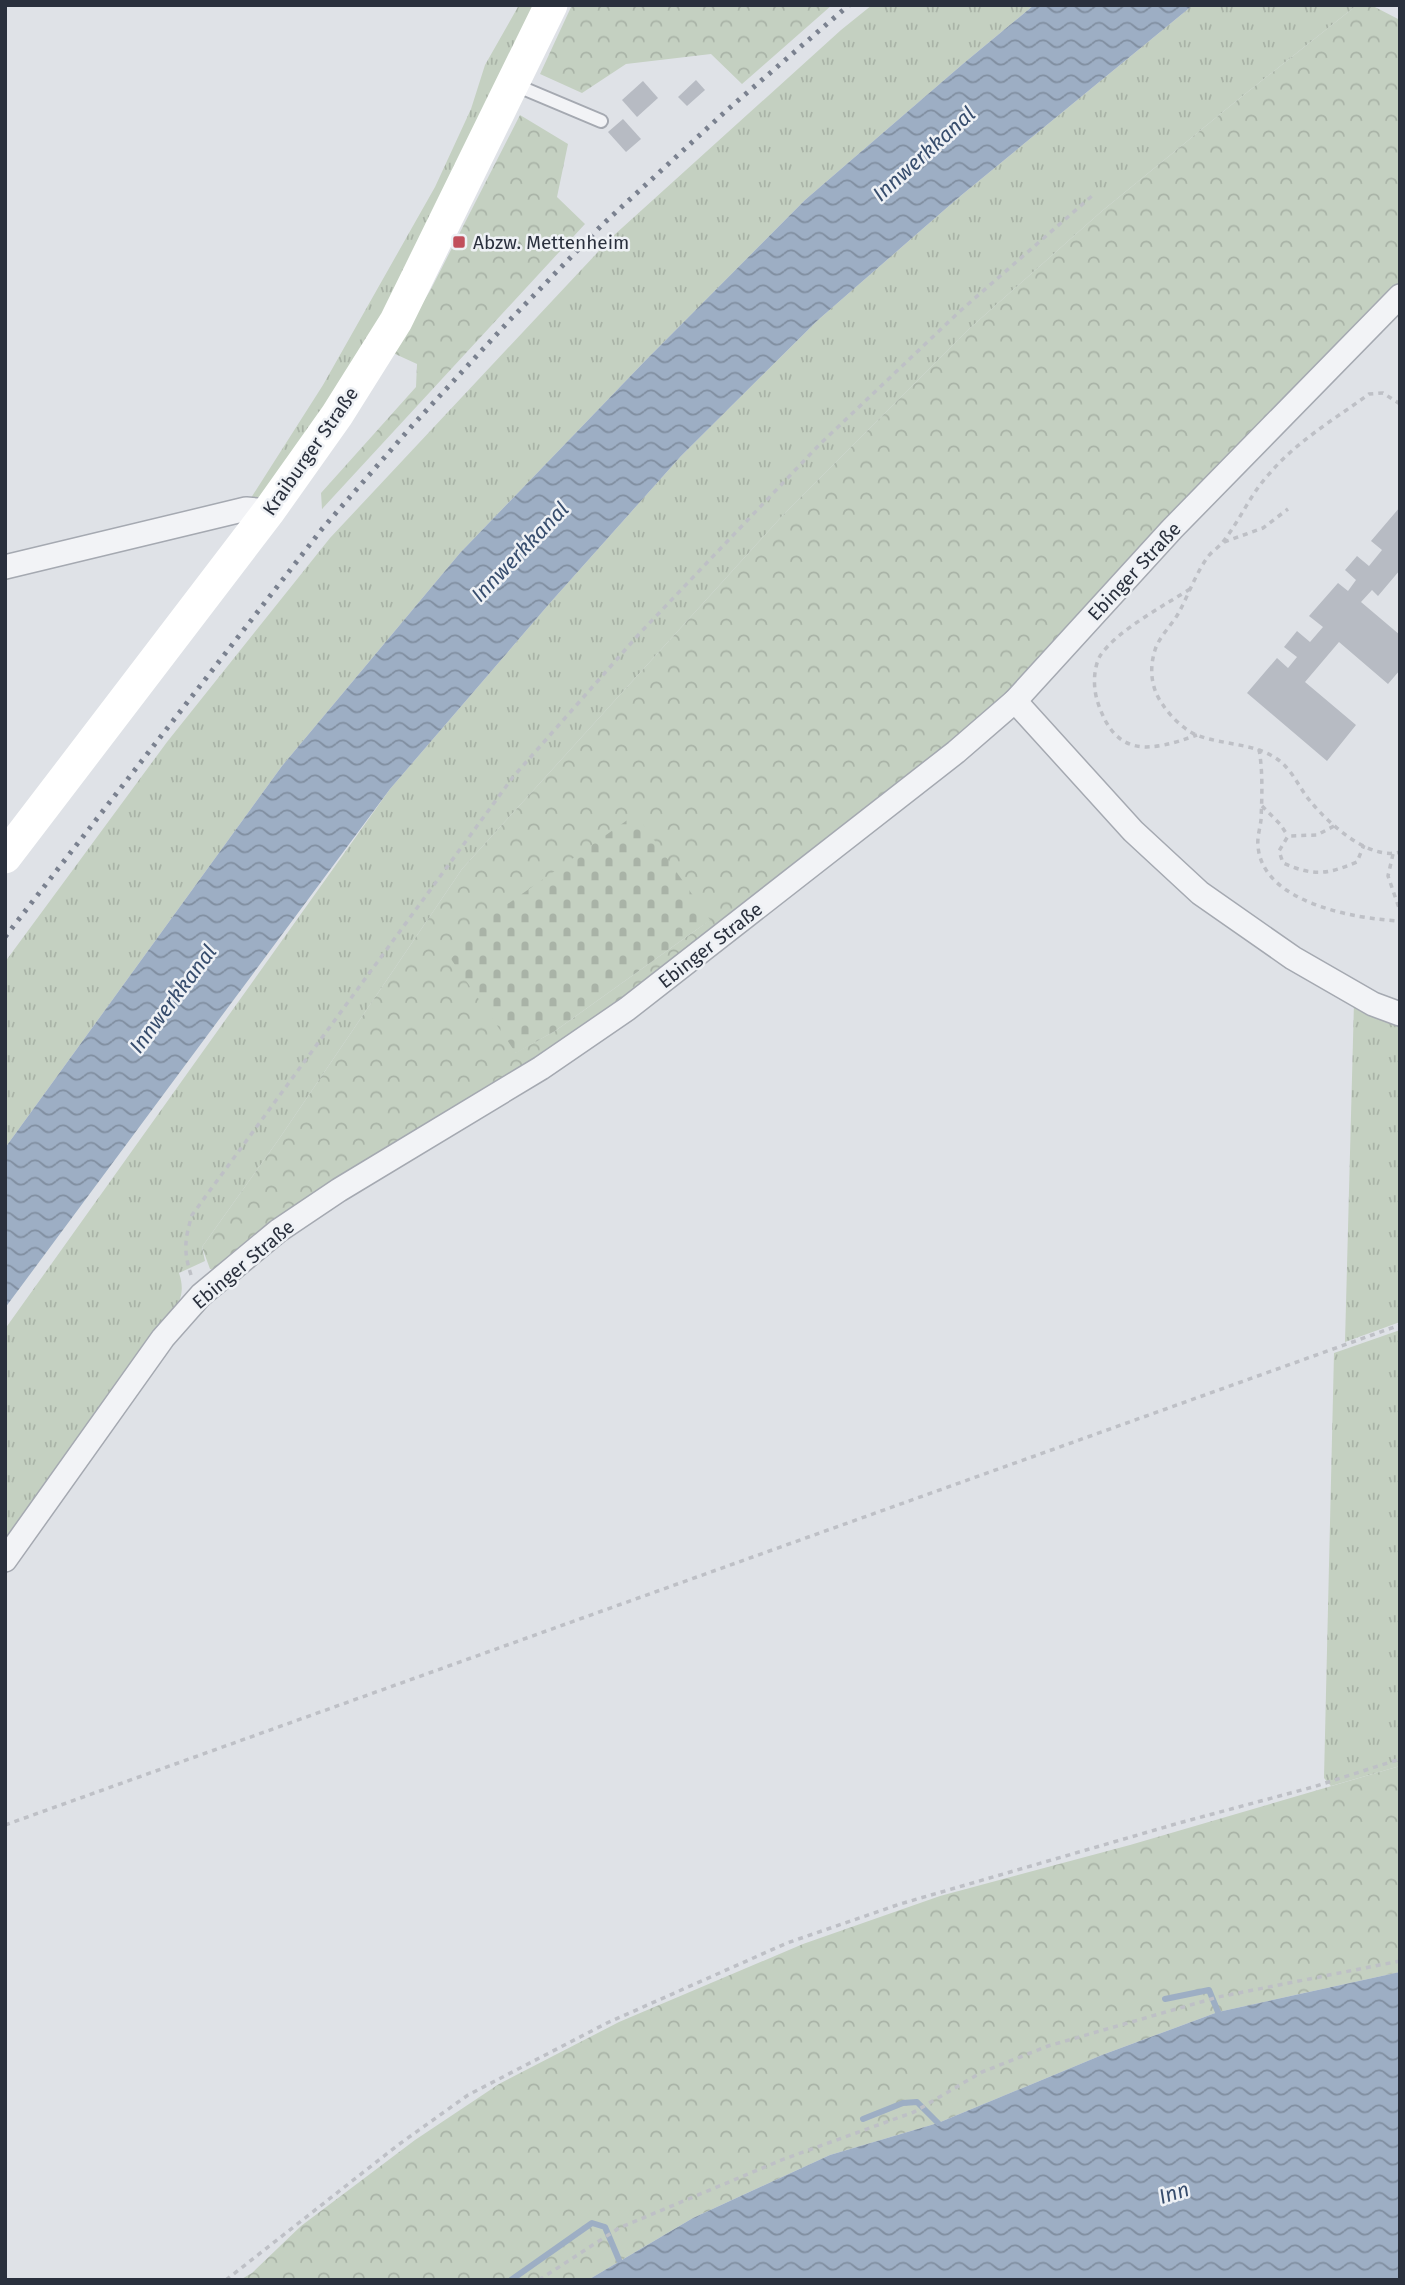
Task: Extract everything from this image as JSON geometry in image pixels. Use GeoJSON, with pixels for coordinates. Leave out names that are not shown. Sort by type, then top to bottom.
{"type":"FeatureCollection","features":[{"type":"Feature","properties":{"kind":"main road","name":"Kraiburger Straße"},"geometry":{"type":"LineString","coordinates":[[5,857],[270,511],[337,415],[396,321],[551,5]]}},
{"type":"Feature","properties":{"kind":"street","name":"Ebinger Straße"},"geometry":{"type":"LineString","coordinates":[[5,1560],[163,1338],[201,1295],[278,1231],[339,1190],[541,1068],[627,1009],[957,752],[1014,702],[1172,529],[1400,296]]}},
{"type":"Feature","properties":{"kind":"street"},"geometry":{"type":"LineString","coordinates":[[5,567],[246,509],[270,511]]}},
{"type":"Feature","properties":{"kind":"street"},"geometry":{"type":"LineString","coordinates":[[1014,702],[1133,831],[1200,893],[1293,958],[1373,1004],[1400,1014]]}},
{"type":"Feature","properties":{"kind":"lane"},"geometry":{"type":"LineString","coordinates":[[513,83],[601,121]]}},
{"type":"Feature","properties":{"kind":"path"},"geometry":{"type":"LineString","coordinates":[[201,1295],[191,1277],[184,1254],[192,1215],[513,776],[640,633],[820,444],[959,312],[1093,195]]}},
{"type":"Feature","properties":{"kind":"path"},"geometry":{"type":"LineString","coordinates":[[1400,404],[1383,393],[1369,394],[1296,447],[1270,472],[1247,501],[1222,543],[1207,557],[1177,616],[1155,649],[1152,686],[1163,705],[1180,724],[1197,735],[1259,750],[1285,765],[1311,802],[1353,841],[1377,851],[1393,854],[1400,852]]}},
{"type":"Feature","properties":{"kind":"path"},"geometry":{"type":"LineString","coordinates":[[1222,543],[1263,528],[1288,509]]}},
{"type":"Feature","properties":{"kind":"path"},"geometry":{"type":"LineString","coordinates":[[1192,588],[1146,616],[1111,644],[1100,657],[1094,684],[1101,714],[1111,732],[1120,741],[1138,746],[1170,745],[1197,735]]}},
{"type":"Feature","properties":{"kind":"path"},"geometry":{"type":"LineString","coordinates":[[1259,750],[1262,765],[1258,847],[1266,871],[1285,889],[1312,903],[1348,915],[1400,921]]}},
{"type":"Feature","properties":{"kind":"path"},"geometry":{"type":"LineString","coordinates":[[1261,805],[1288,836]]}},
{"type":"Feature","properties":{"kind":"path"},"geometry":{"type":"LineString","coordinates":[[1288,836],[1317,835],[1334,826]]}},
{"type":"Feature","properties":{"kind":"path"},"geometry":{"type":"LineString","coordinates":[[1288,836],[1279,851],[1283,863],[1306,873],[1333,872],[1357,862],[1364,845]]}},
{"type":"Feature","properties":{"kind":"path"},"geometry":{"type":"LineString","coordinates":[[1393,854],[1388,876],[1400,911]]}},
{"type":"Feature","properties":{"kind":"path"},"geometry":{"type":"LineString","coordinates":[[5,1825],[1400,1325]]}},
{"type":"Feature","properties":{"kind":"path"},"geometry":{"type":"LineString","coordinates":[[226,2280],[398,2145],[468,2095],[607,2023],[775,1948],[900,1904],[1313,1787],[1400,1759]]}},
{"type":"Feature","properties":{"kind":"path"},"geometry":{"type":"LineString","coordinates":[[539,2280],[619,2228],[784,2159],[914,2112],[982,2071],[1048,2046],[1218,1997],[1400,1961]]}},
{"type":"Feature","properties":{"kind":"green space"},"geometry":{"type":"Polygon","coordinates":[[[519,5],[536,5],[384,315],[325,408],[261,497],[249,501],[323,385],[435,187],[471,109],[485,65],[519,5]]]}},
{"type":"Feature","properties":{"kind":"green space"},"geometry":{"type":"Polygon","coordinates":[[[572,5],[832,5],[742,84],[711,54],[626,64],[582,93],[540,74],[572,5]]]}},
{"type":"Feature","properties":{"kind":"green space"},"geometry":{"type":"Polygon","coordinates":[[[872,5],[1034,5],[805,200],[460,553],[282,766],[5,1148],[5,962],[167,742],[330,538],[612,237],[872,5]]]}},
{"type":"Feature","properties":{"kind":"green space"},"geometry":{"type":"Polygon","coordinates":[[[1193,5],[1357,5],[1102,211],[969,329],[784,514],[462,869],[279,1139],[202,1247],[205,1261],[179,1273],[182,1292],[175,1311],[5,1543],[5,1329],[390,789],[681,456],[818,320],[958,198],[1193,5]]]}},
{"type":"Feature","properties":{"kind":"green space"},"geometry":{"type":"Polygon","coordinates":[[[1357,5],[1371,5],[1400,20],[1400,282],[1175,511],[1017,689],[960,740],[623,1001],[474,1097],[218,1270],[210,1269],[202,1247],[279,1139],[462,869],[784,514],[969,329],[1102,211],[1357,5]],[[710,920],[515,1053],[555,1031],[710,920]]]}},
{"type":"Feature","properties":{"kind":"green space"},"geometry":{"type":"Polygon","coordinates":[[[520,115],[568,144],[557,197],[585,224],[322,509],[321,493],[416,387],[417,364],[393,353],[431,289],[520,115]]]}},
{"type":"Feature","properties":{"kind":"green space"},"geometry":{"type":"Polygon","coordinates":[[[636,814],[710,920],[555,1031],[516,1053],[451,959],[482,922],[636,814]]]}},
{"type":"Feature","properties":{"kind":"green space"},"geometry":{"type":"Polygon","coordinates":[[[1354,1002],[1400,1020],[1400,1322],[1345,1342],[1354,1002]]]}},
{"type":"Feature","properties":{"kind":"green space"},"geometry":{"type":"Polygon","coordinates":[[[1400,1330],[1400,1766],[1331,1786],[1324,1778],[1334,1353],[1400,1330]]]}},
{"type":"Feature","properties":{"kind":"green space"},"geometry":{"type":"Polygon","coordinates":[[[1400,1766],[1400,1972],[1218,2012],[1102,2055],[938,2123],[830,2155],[693,2218],[588,2280],[240,2280],[252,2273],[301,2226],[415,2140],[499,2084],[619,2022],[803,1944],[940,1896],[1130,1845],[1400,1766]]]}},
{"type":"Feature","properties":{"kind":"water","name":"Innwerkkanal"},"geometry":{"type":"Polygon","coordinates":[[[1034,5],[1193,5],[958,198],[818,320],[681,456],[390,789],[5,1308],[5,1148],[282,766],[460,553],[644,362],[805,200],[1034,5]]]}},
{"type":"Feature","properties":{"kind":"water","name":"Inn"},"geometry":{"type":"Polygon","coordinates":[[[1400,1972],[1400,2280],[588,2280],[693,2218],[830,2155],[938,2123],[1102,2055],[1218,2012],[1400,1972]]]}},
{"type":"Feature","properties":{"kind":"building"},"geometry":{"type":"Polygon","coordinates":[[[696,80],[705,90],[687,106],[678,97],[696,80]]]}},
{"type":"Feature","properties":{"kind":"building"},"geometry":{"type":"Polygon","coordinates":[[[643,81],[658,98],[637,117],[622,100],[643,81]]]}},
{"type":"Feature","properties":{"kind":"building"},"geometry":{"type":"Polygon","coordinates":[[[623,119],[641,139],[626,152],[608,132],[623,119]]]}},
{"type":"Feature","properties":{"kind":"building"},"geometry":{"type":"Polygon","coordinates":[[[1400,507],[1400,570],[1378,596],[1372,590],[1361,602],[1400,635],[1400,670],[1388,684],[1339,642],[1305,682],[1356,725],[1327,761],[1247,693],[1277,658],[1288,668],[1297,657],[1284,647],[1297,631],[1310,642],[1323,627],[1309,616],[1338,583],[1348,591],[1356,580],[1345,570],[1357,556],[1369,566],[1382,550],[1371,541],[1400,507]]]}},
{"type":"Feature","properties":{"kind":"waterway"},"geometry":{"type":"LineString","coordinates":[[1165,1999],[1209,1990],[1218,2012]]}},
{"type":"Feature","properties":{"kind":"waterway"},"geometry":{"type":"LineString","coordinates":[[863,2119],[903,2103],[917,2102],[938,2123]]}},
{"type":"Feature","properties":{"kind":"waterway"},"geometry":{"type":"LineString","coordinates":[[511,2280],[592,2223],[605,2227],[619,2260]]}},
{"type":"Feature","properties":{"kind":"railway"},"geometry":{"type":"LineString","coordinates":[[5,937],[322,529],[411,427],[602,225],[727,110],[849,5]]}},
{"type":"Feature","properties":{"kind":"place","name":"Abzw. Mettenheim"},"geometry":{"type":"Point","coordinates":[459,242]}}]}
